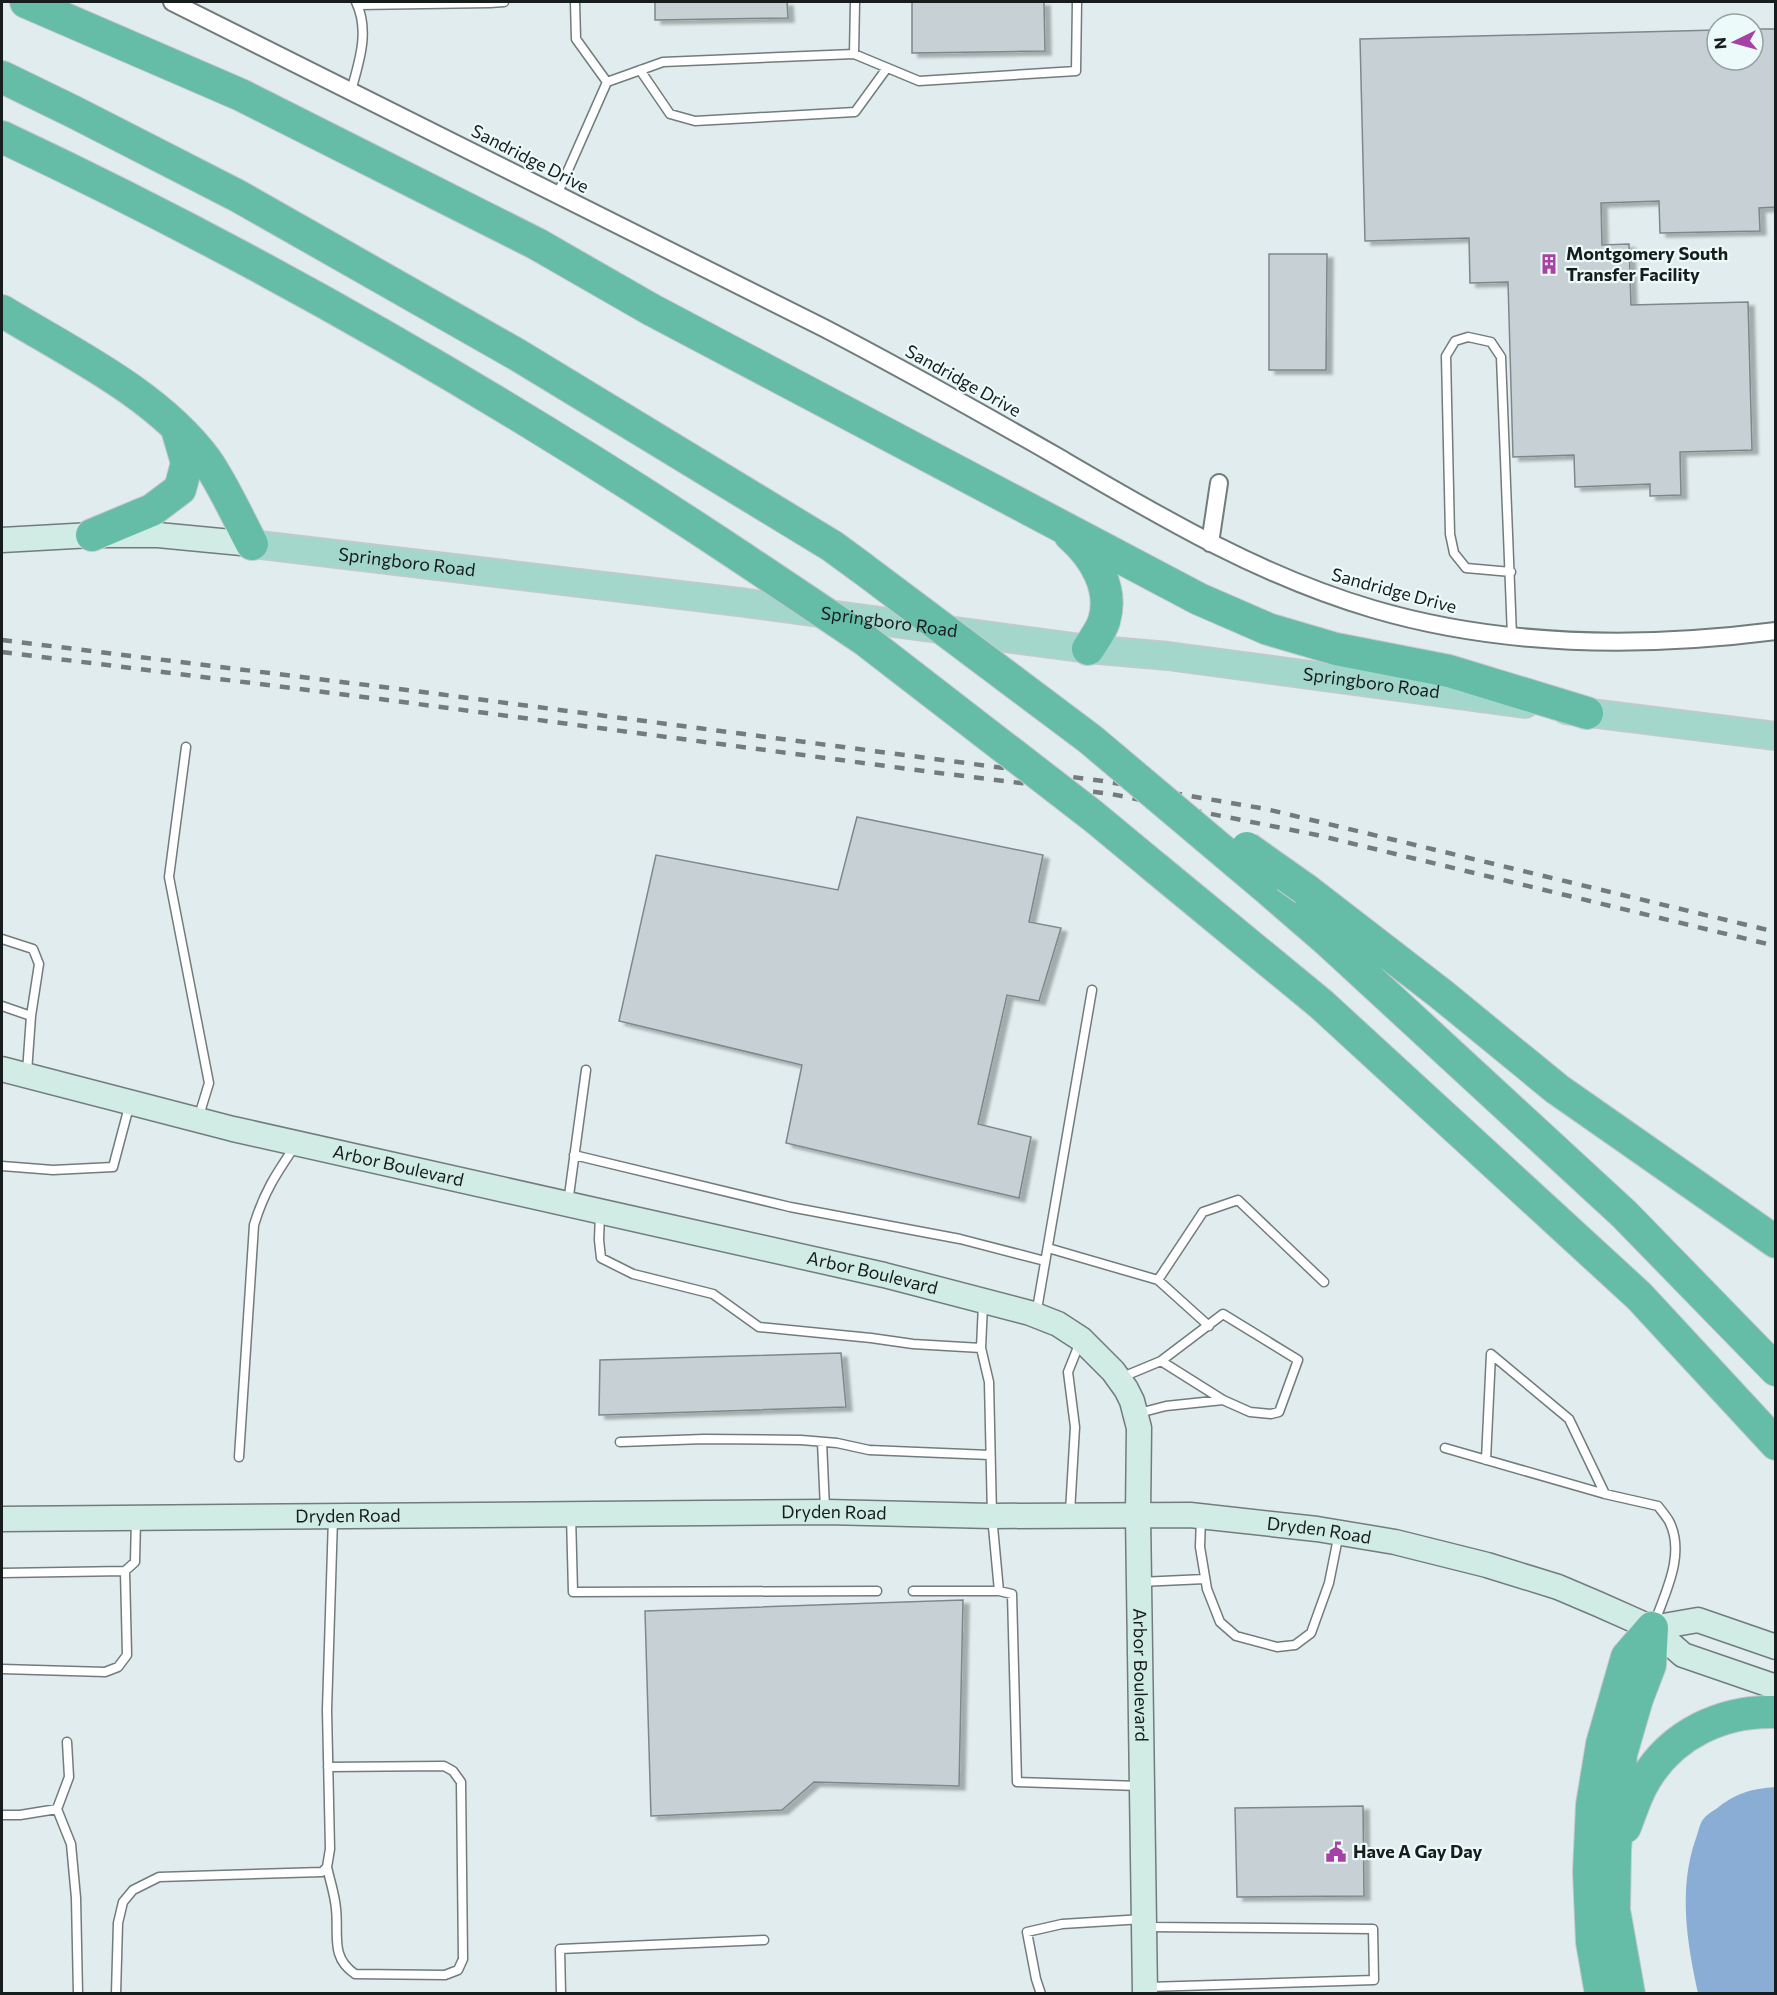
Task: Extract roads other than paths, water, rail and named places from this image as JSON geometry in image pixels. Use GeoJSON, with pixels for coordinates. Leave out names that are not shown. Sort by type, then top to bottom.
{"type":"FeatureCollection","features":[{"type":"Feature","properties":{"kind":"highway"},"geometry":{"type":"LineString","coordinates":[[26,2],[241,94],[537,244],[652,310],[1199,599],[1268,629],[1336,649],[1449,671],[1587,713]]}},
{"type":"Feature","properties":{"kind":"highway"},"geometry":{"type":"LineString","coordinates":[[2,77],[238,196],[516,354],[832,546],[1090,739],[1305,889],[1441,994],[1557,1089],[1776,1242]]}},
{"type":"Feature","properties":{"kind":"highway"},"geometry":{"type":"LineString","coordinates":[[2,137],[108,186],[344,312],[630,484],[865,640],[1093,816],[1321,1004],[1630,1288],[1776,1444]]}},
{"type":"Feature","properties":{"kind":"highway"},"geometry":{"type":"LineString","coordinates":[[2,311],[132,390],[176,425],[207,461],[252,544]]}},
{"type":"Feature","properties":{"kind":"highway"},"geometry":{"type":"LineString","coordinates":[[92,535],[152,510],[180,489],[187,463],[176,425]]}},
{"type":"Feature","properties":{"kind":"highway"},"geometry":{"type":"LineString","coordinates":[[1052,520],[1088,552],[1104,582],[1107,601],[1103,623],[1088,650]]}},
{"type":"Feature","properties":{"kind":"highway"},"geometry":{"type":"LineString","coordinates":[[1090,739],[1338,950],[1624,1214],[1776,1370]]}},
{"type":"Feature","properties":{"kind":"highway"},"geometry":{"type":"LineString","coordinates":[[1629,1994],[1614,1911],[1621,1754],[1636,1700],[1650,1665],[1652,1628]]}},
{"type":"Feature","properties":{"kind":"highway"},"geometry":{"type":"LineString","coordinates":[[1601,1994],[1592,1942],[1589,1872],[1592,1805],[1602,1744],[1627,1657],[1652,1628]]}},
{"type":"Feature","properties":{"kind":"highway"},"geometry":{"type":"LineString","coordinates":[[1615,1857],[1644,1780],[1666,1751],[1704,1725],[1736,1714],[1776,1712]]}},
{"type":"Feature","properties":{"kind":"main road","name":"Springboro Road"},"geometry":{"type":"LineString","coordinates":[[252,544],[739,602],[1088,650],[1167,656],[1587,713],[1776,736]]}},
{"type":"Feature","properties":{"kind":"street","name":"Sandridge Drive"},"geometry":{"type":"LineString","coordinates":[[172,2],[888,361],[1210,543],[1304,585],[1372,609],[1425,623],[1478,633],[1613,640],[1679,639],[1776,631]]}},
{"type":"Feature","properties":{"kind":"street"},"geometry":{"type":"LineString","coordinates":[[1210,543],[1219,483]]}},
{"type":"Feature","properties":{"kind":"street","name":"Springboro Road"},"geometry":{"type":"LineString","coordinates":[[2,540],[92,535],[158,535],[252,544]]}},
{"type":"Feature","properties":{"kind":"street","name":"Arbor Boulevard"},"geometry":{"type":"LineString","coordinates":[[2,1069],[198,1120],[873,1272],[1036,1315],[1058,1324],[1081,1339],[1095,1351],[1119,1379],[1132,1401],[1140,1442],[1138,1515],[1145,1990]]}},
{"type":"Feature","properties":{"kind":"street","name":"Dryden Road"},"geometry":{"type":"LineString","coordinates":[[2,1520],[826,1512],[992,1516],[1201,1516],[1395,1542],[1487,1565],[1558,1587],[1652,1628],[1683,1655],[1776,1687]]}},
{"type":"Feature","properties":{"kind":"street"},"geometry":{"type":"LineString","coordinates":[[1652,1628],[1698,1620],[1776,1647]]}},
{"type":"Feature","properties":{"kind":"lane"},"geometry":{"type":"LineString","coordinates":[[351,91],[362,51],[362,27],[356,3],[504,2]]}},
{"type":"Feature","properties":{"kind":"lane"},"geometry":{"type":"LineString","coordinates":[[575,2],[576,39],[607,82]]}},
{"type":"Feature","properties":{"kind":"lane"},"geometry":{"type":"LineString","coordinates":[[854,54],[855,2]]}},
{"type":"Feature","properties":{"kind":"lane"},"geometry":{"type":"LineString","coordinates":[[557,195],[607,82],[663,62],[854,54],[919,81],[1076,71],[1077,2]]}},
{"type":"Feature","properties":{"kind":"lane"},"geometry":{"type":"LineString","coordinates":[[640,70],[670,114],[695,121],[855,112],[887,68]]}},
{"type":"Feature","properties":{"kind":"lane"},"geometry":{"type":"LineString","coordinates":[[1511,572],[1466,568],[1454,553],[1450,534],[1446,356],[1455,341],[1468,337],[1491,342],[1502,357],[1511,572],[1512,636]]}},
{"type":"Feature","properties":{"kind":"lane"},"geometry":{"type":"LineString","coordinates":[[186,747],[169,877],[209,1083],[198,1120]]}},
{"type":"Feature","properties":{"kind":"lane"},"geometry":{"type":"LineString","coordinates":[[2,939],[33,949],[39,964],[31,1016],[27,1076]]}},
{"type":"Feature","properties":{"kind":"lane"},"geometry":{"type":"LineString","coordinates":[[1036,1315],[1092,990]]}},
{"type":"Feature","properties":{"kind":"lane"},"geometry":{"type":"LineString","coordinates":[[2,1006],[31,1016]]}},
{"type":"Feature","properties":{"kind":"lane"},"geometry":{"type":"LineString","coordinates":[[568,1203],[586,1070]]}},
{"type":"Feature","properties":{"kind":"lane"},"geometry":{"type":"LineString","coordinates":[[2,1166],[53,1170],[112,1167],[130,1103]]}},
{"type":"Feature","properties":{"kind":"lane"},"geometry":{"type":"LineString","coordinates":[[239,1457],[254,1225],[260,1204],[270,1183],[297,1143]]}},
{"type":"Feature","properties":{"kind":"lane"},"geometry":{"type":"LineString","coordinates":[[574,1155],[790,1207],[960,1239],[1045,1261]]}},
{"type":"Feature","properties":{"kind":"lane"},"geometry":{"type":"LineString","coordinates":[[1158,1280],[1203,1212],[1238,1200],[1324,1282]]}},
{"type":"Feature","properties":{"kind":"lane"},"geometry":{"type":"LineString","coordinates":[[600,1210],[601,1258],[633,1274],[713,1294],[759,1328],[913,1344],[981,1348]]}},
{"type":"Feature","properties":{"kind":"lane"},"geometry":{"type":"LineString","coordinates":[[1048,1248],[1158,1280],[1209,1326]]}},
{"type":"Feature","properties":{"kind":"lane"},"geometry":{"type":"LineString","coordinates":[[984,1301],[981,1348],[989,1382],[992,1516],[999,1591]]}},
{"type":"Feature","properties":{"kind":"lane"},"geometry":{"type":"LineString","coordinates":[[1119,1379],[1161,1361],[1223,1314],[1299,1360],[1279,1412],[1271,1414],[1250,1412],[1223,1400],[1161,1361]]}},
{"type":"Feature","properties":{"kind":"lane"},"geometry":{"type":"LineString","coordinates":[[1070,1515],[1075,1427],[1068,1372],[1081,1339]]}},
{"type":"Feature","properties":{"kind":"lane"},"geometry":{"type":"LineString","coordinates":[[1486,1460],[1491,1353],[1569,1419],[1605,1494]]}},
{"type":"Feature","properties":{"kind":"lane"},"geometry":{"type":"LineString","coordinates":[[1136,1414],[1167,1406],[1223,1400]]}},
{"type":"Feature","properties":{"kind":"lane"},"geometry":{"type":"LineString","coordinates":[[620,1442],[704,1439],[801,1440],[869,1450],[990,1455]]}},
{"type":"Feature","properties":{"kind":"lane"},"geometry":{"type":"LineString","coordinates":[[822,1442],[826,1512]]}},
{"type":"Feature","properties":{"kind":"lane"},"geometry":{"type":"LineString","coordinates":[[1445,1448],[1605,1494],[1658,1506],[1669,1521],[1674,1538],[1676,1559],[1652,1628]]}},
{"type":"Feature","properties":{"kind":"lane"},"geometry":{"type":"LineString","coordinates":[[571,1514],[573,1592],[877,1591]]}},
{"type":"Feature","properties":{"kind":"lane"},"geometry":{"type":"LineString","coordinates":[[1201,1516],[1200,1547],[1205,1578],[1220,1622],[1236,1636],[1277,1647],[1295,1645],[1311,1634],[1329,1583],[1339,1533]]}},
{"type":"Feature","properties":{"kind":"lane"},"geometry":{"type":"LineString","coordinates":[[328,1767],[444,1766],[453,1771],[461,1782],[463,1959],[458,1970],[445,1975],[355,1974],[344,1967],[338,1954],[336,1907],[327,1867],[330,1849],[328,1767],[328,1664],[333,1517]]}},
{"type":"Feature","properties":{"kind":"lane"},"geometry":{"type":"LineString","coordinates":[[2,1573],[125,1571],[135,1562],[136,1519]]}},
{"type":"Feature","properties":{"kind":"lane"},"geometry":{"type":"LineString","coordinates":[[2,1669],[105,1672],[118,1667],[127,1655],[125,1571]]}},
{"type":"Feature","properties":{"kind":"lane"},"geometry":{"type":"LineString","coordinates":[[1140,1582],[1205,1578]]}},
{"type":"Feature","properties":{"kind":"lane"},"geometry":{"type":"LineString","coordinates":[[913,1591],[999,1591],[1012,1594],[1017,1782],[1143,1786]]}},
{"type":"Feature","properties":{"kind":"lane"},"geometry":{"type":"LineString","coordinates":[[67,1742],[69,1777],[57,1809],[71,1844],[76,1898],[78,1994]]}},
{"type":"Feature","properties":{"kind":"lane"},"geometry":{"type":"LineString","coordinates":[[2,1815],[20,1815],[57,1809]]}},
{"type":"Feature","properties":{"kind":"lane"},"geometry":{"type":"LineString","coordinates":[[116,1994],[117,1923],[123,1902],[133,1890],[159,1877],[322,1872],[327,1867]]}},
{"type":"Feature","properties":{"kind":"lane"},"geometry":{"type":"LineString","coordinates":[[1041,1994],[1036,1979],[1028,1932],[1062,1924],[1144,1922],[1373,1929],[1374,1980],[1145,1990]]}},
{"type":"Feature","properties":{"kind":"lane"},"geometry":{"type":"LineString","coordinates":[[561,1994],[560,1949],[764,1940]]}},
{"type":"Feature","properties":{"kind":"water"},"geometry":{"type":"Polygon","coordinates":[[[1775,1787],[1775,1993],[1698,1993],[1688,1935],[1686,1896],[1690,1857],[1700,1825],[1708,1814],[1737,1796],[1758,1789],[1775,1787]]]}},
{"type":"Feature","properties":{"kind":"railway"},"geometry":{"type":"LineString","coordinates":[[2,640],[415,691],[1103,781],[1266,809],[1776,932]]}},
{"type":"Feature","properties":{"kind":"railway"},"geometry":{"type":"LineString","coordinates":[[2,652],[1111,794],[1317,835],[1776,946]]}},
{"type":"Feature","properties":{"kind":"place","name":"Montgomery South Transfer Facility"},"geometry":{"type":"Point","coordinates":[1549,264]}},
{"type":"Feature","properties":{"kind":"place","name":"Have A Gay Day"},"geometry":{"type":"Point","coordinates":[1336,1852]}}]}
